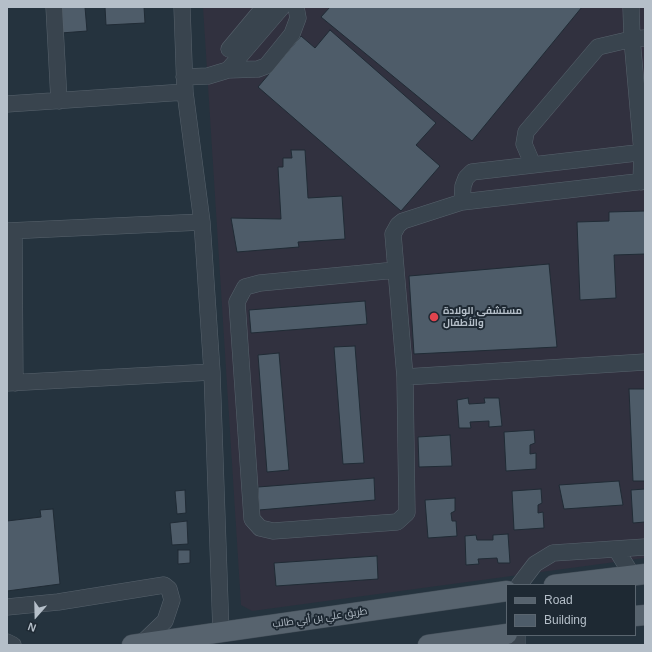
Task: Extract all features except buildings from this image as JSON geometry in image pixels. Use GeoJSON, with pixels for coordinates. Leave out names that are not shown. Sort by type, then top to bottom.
{"type":"FeatureCollection","features":[{"type":"Feature","properties":{"kind":"main road"},"geometry":{"type":"LineString","coordinates":[[562,584],[638,574]]}},
{"type":"Feature","properties":{"kind":"main road","name":"طريق علي بن أبي طالب"},"geometry":{"type":"LineString","coordinates":[[137,644],[506,591]]}},
{"type":"Feature","properties":{"kind":"main road"},"geometry":{"type":"LineString","coordinates":[[428,645],[506,634]]}},
{"type":"Feature","properties":{"kind":"street"},"geometry":{"type":"LineString","coordinates":[[54,7],[59,101]]}},
{"type":"Feature","properties":{"kind":"street"},"geometry":{"type":"LineString","coordinates":[[182,7],[185,85],[202,222],[212,372],[221,633]]}},
{"type":"Feature","properties":{"kind":"street"},"geometry":{"type":"LineString","coordinates":[[229,49],[264,7]]}},
{"type":"Feature","properties":{"kind":"street"},"geometry":{"type":"LineString","coordinates":[[228,70],[282,7]]}},
{"type":"Feature","properties":{"kind":"street"},"geometry":{"type":"LineString","coordinates":[[7,104],[59,101],[185,85],[228,70],[258,69],[266,66],[292,34],[298,18],[296,7]]}},
{"type":"Feature","properties":{"kind":"street"},"geometry":{"type":"LineString","coordinates":[[396,270],[260,282],[246,288],[237,302],[252,519],[260,528],[273,531],[397,522],[407,513],[405,376],[396,270],[392,234],[398,224],[402,221],[462,202],[643,182],[644,152],[639,38],[631,7]]}},
{"type":"Feature","properties":{"kind":"street"},"geometry":{"type":"LineString","coordinates":[[533,165],[524,144],[526,132],[598,47],[639,38]]}},
{"type":"Feature","properties":{"kind":"street"},"geometry":{"type":"LineString","coordinates":[[462,202],[463,186],[466,178],[472,172],[644,152]]}},
{"type":"Feature","properties":{"kind":"street"},"geometry":{"type":"LineString","coordinates":[[202,222],[11,231],[11,383],[212,372]]}},
{"type":"Feature","properties":{"kind":"street"},"geometry":{"type":"LineString","coordinates":[[405,376],[645,362]]}},
{"type":"Feature","properties":{"kind":"street"},"geometry":{"type":"LineString","coordinates":[[520,584],[535,564],[554,553],[645,547]]}},
{"type":"Feature","properties":{"kind":"street"},"geometry":{"type":"LineString","coordinates":[[616,549],[638,574]]}},
{"type":"Feature","properties":{"kind":"street"},"geometry":{"type":"LineString","coordinates":[[7,607],[58,602],[164,585],[169,589],[172,600],[165,621],[137,644]]}},
{"type":"Feature","properties":{"kind":"street"},"geometry":{"type":"LineString","coordinates":[[7,642],[13,645]]}},
{"type":"Feature","properties":{"kind":"shaded area","name":"مستشفى الولادة والأطفال"},"geometry":{"type":"Polygon","coordinates":[[[203,7],[645,7],[645,558],[252,611],[241,605],[203,7]]]}},
{"type":"Feature","properties":{"kind":"place","name":"مستشفى الولادة والأطفال"},"geometry":{"type":"Point","coordinates":[434,317]}}]}
